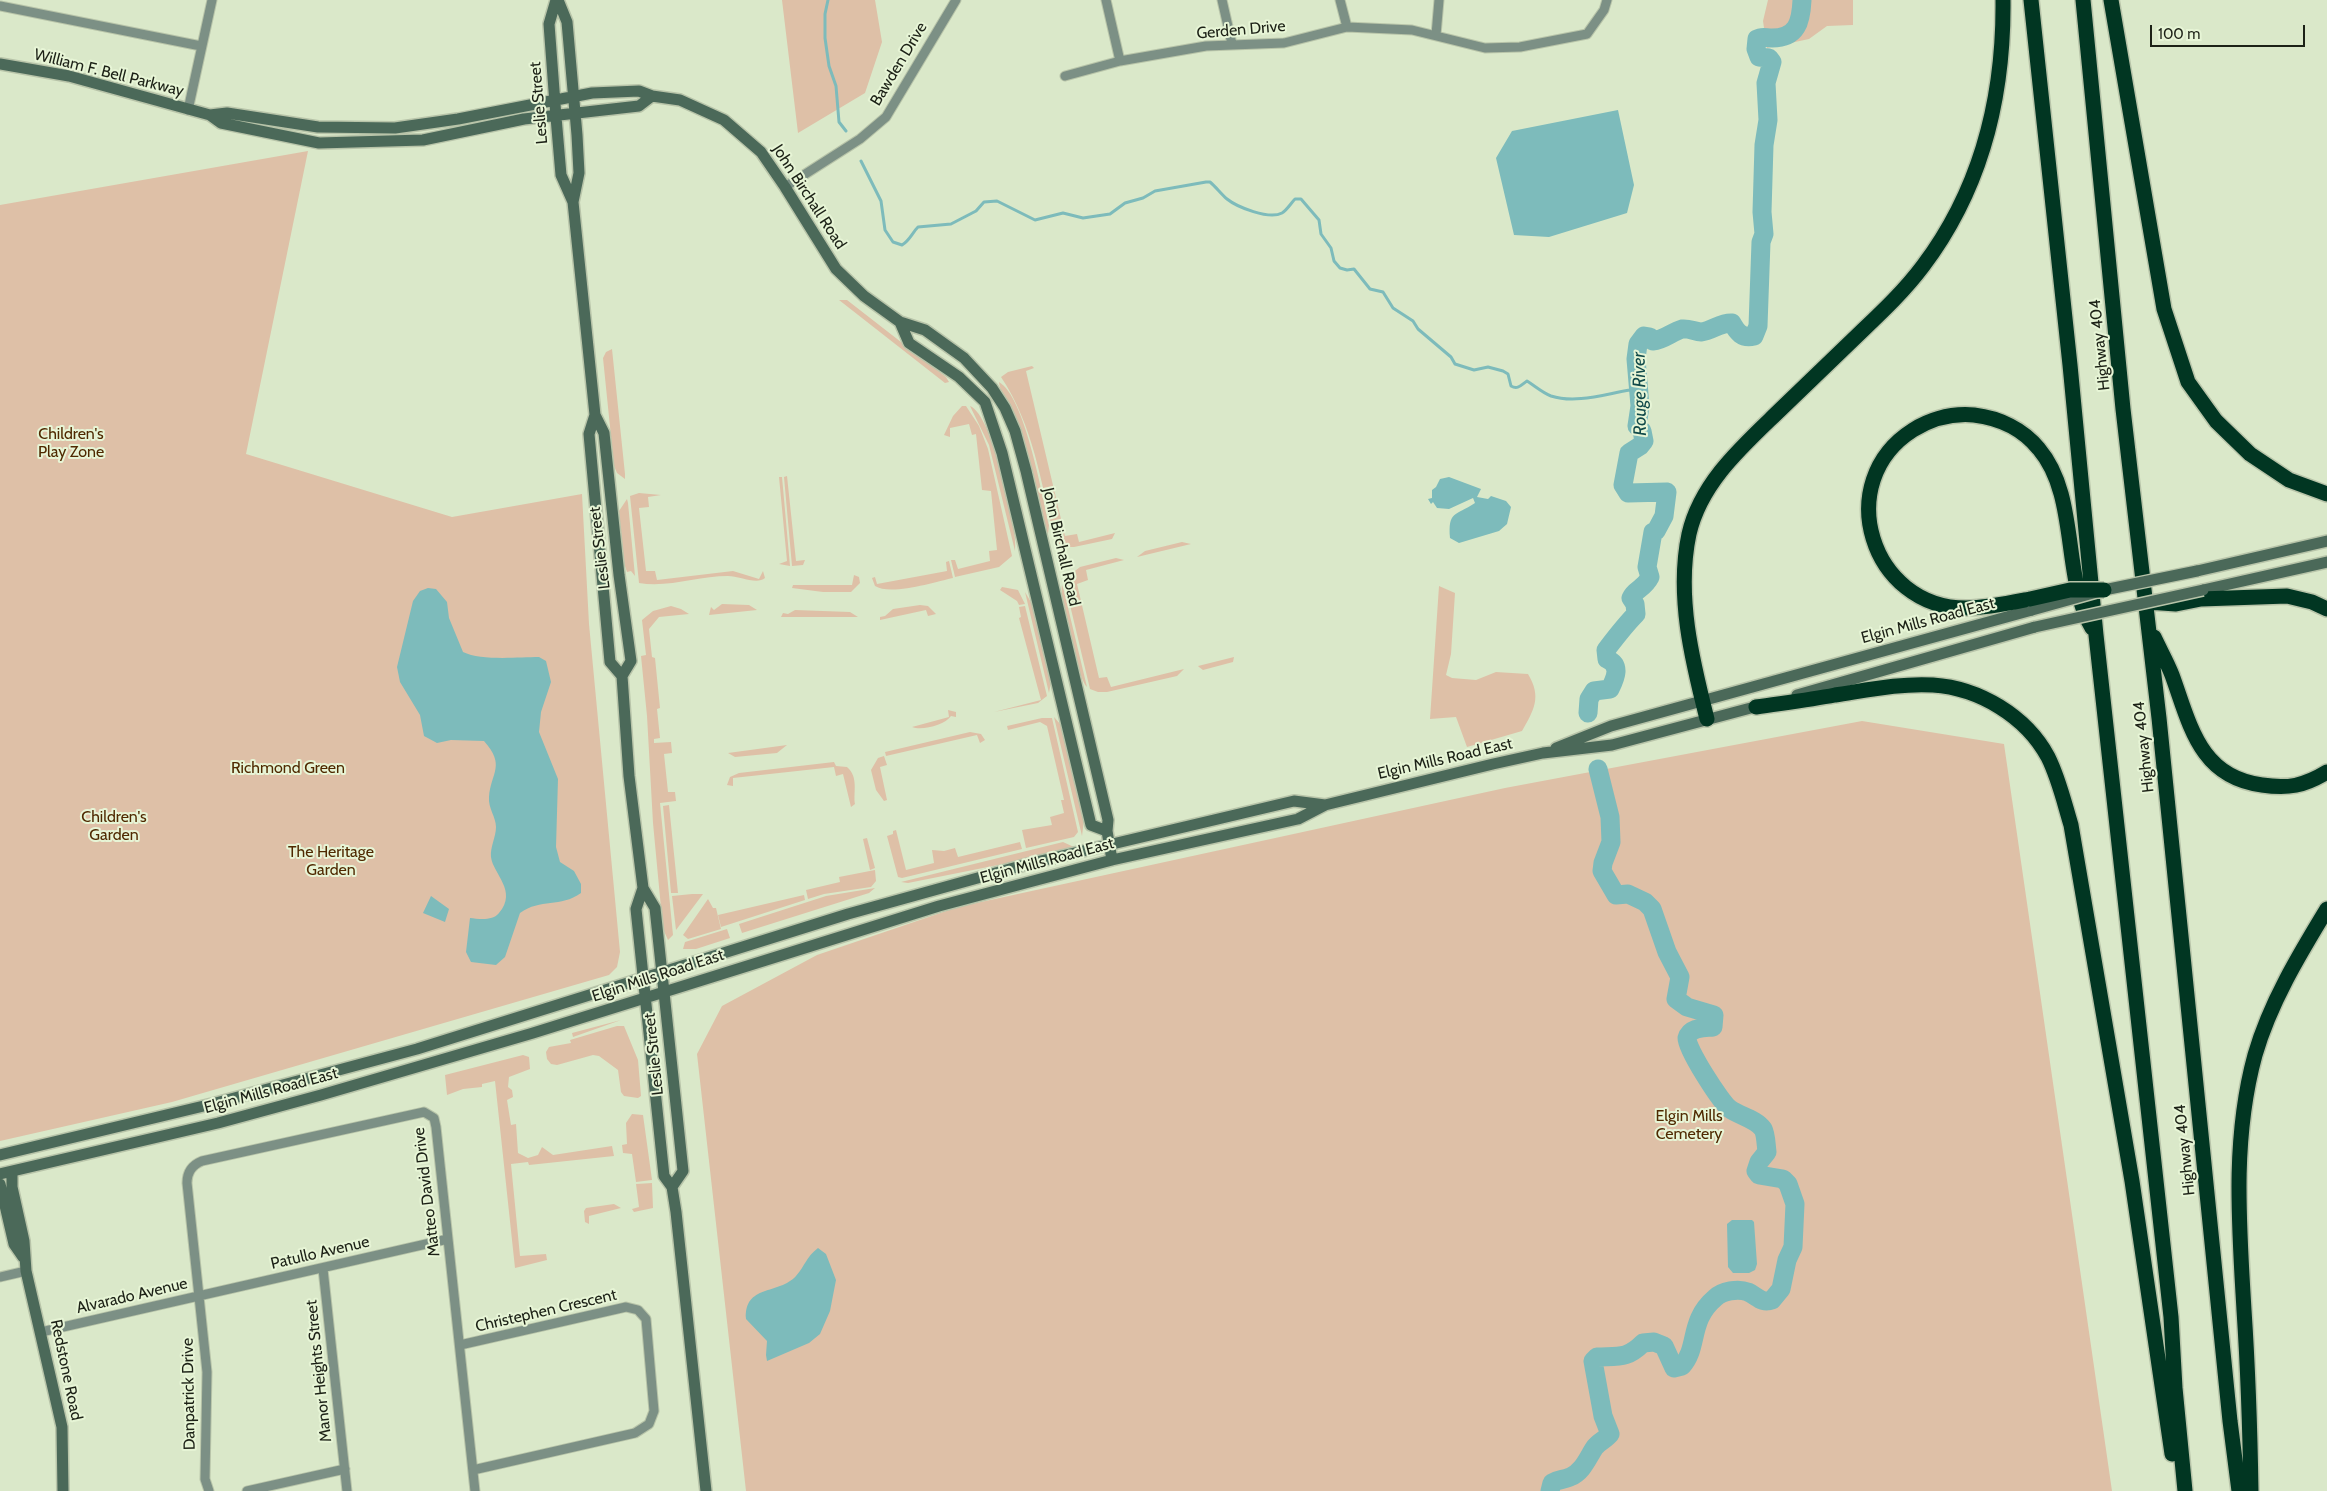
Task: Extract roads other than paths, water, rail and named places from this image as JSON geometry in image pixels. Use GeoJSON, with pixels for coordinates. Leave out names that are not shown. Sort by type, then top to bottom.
{"type":"FeatureCollection","features":[{"type":"Feature","properties":{"kind":"highway"},"geometry":{"type":"LineString","coordinates":[[1707,719],[1688,630],[1684,590],[1690,533],[1700,504],[1715,479],[1739,450],[1895,298],[1922,267],[1944,235],[1965,198],[1989,134],[2001,59],[2003,0]]}},
{"type":"Feature","properties":{"kind":"highway","name":"Highway 404"},"geometry":{"type":"LineString","coordinates":[[2031,0],[2070,365],[2096,635],[2171,1317],[2175,1388],[2185,1491]]}},
{"type":"Feature","properties":{"kind":"highway","name":"Highway 404"},"geometry":{"type":"LineString","coordinates":[[2083,0],[2123,409],[2148,627],[2239,1491]]}},
{"type":"Feature","properties":{"kind":"highway"},"geometry":{"type":"LineString","coordinates":[[2111,0],[2164,309],[2188,382],[2216,421],[2250,454],[2290,480],[2327,494]]}},
{"type":"Feature","properties":{"kind":"highway"},"geometry":{"type":"LineString","coordinates":[[2096,635],[2083,612],[2066,516],[2055,476],[2041,450],[2030,438],[1990,417],[1960,414],[1935,419],[1906,435],[1885,456],[1871,488],[1868,505],[1869,526],[1874,544],[1892,575],[1906,588],[1937,604],[1966,608],[2031,605],[2070,590],[2104,590]]}},
{"type":"Feature","properties":{"kind":"highway"},"geometry":{"type":"LineString","coordinates":[[2146,602],[2176,604],[2202,595],[2287,596],[2312,602],[2327,609]]}},
{"type":"Feature","properties":{"kind":"highway"},"geometry":{"type":"LineString","coordinates":[[2148,627],[2171,674],[2187,722],[2199,747],[2225,773],[2254,784],[2285,788],[2315,780],[2327,772]]}},
{"type":"Feature","properties":{"kind":"highway"},"geometry":{"type":"LineString","coordinates":[[1756,707],[1892,686],[1934,685],[1962,690],[1989,700],[2022,723],[2047,756],[2060,784],[2071,825],[2132,1181],[2178,1491]]}},
{"type":"Feature","properties":{"kind":"highway"},"geometry":{"type":"LineString","coordinates":[[2251,1491],[2249,1395],[2239,1221],[2239,1139],[2256,1054],[2265,1030],[2294,964],[2327,910]]}},
{"type":"Feature","properties":{"kind":"main road","name":"Leslie Street"},"geometry":{"type":"LineString","coordinates":[[557,0],[567,22],[579,172],[574,202],[595,415],[604,433],[619,575],[631,660],[622,676],[629,776],[643,888],[655,908],[663,971],[682,1171],[672,1187]]}},
{"type":"Feature","properties":{"kind":"main road","name":"Leslie Street"},"geometry":{"type":"LineString","coordinates":[[557,0],[549,24],[556,117],[561,175],[574,202]]}},
{"type":"Feature","properties":{"kind":"main road","name":"William F. Bell Parkway"},"geometry":{"type":"LineString","coordinates":[[0,64],[69,76],[210,115],[227,113],[318,128],[395,128],[458,119],[572,96]]}},
{"type":"Feature","properties":{"kind":"main road","name":"John Birchall Road"},"geometry":{"type":"LineString","coordinates":[[572,96],[639,91],[652,96],[680,100],[724,120],[761,152],[836,269],[864,296],[900,322],[925,330],[964,358],[992,388],[1010,418],[1026,471],[1106,810],[1107,831],[1112,860]]}},
{"type":"Feature","properties":{"kind":"main road"},"geometry":{"type":"LineString","coordinates":[[574,115],[640,106],[652,96]]}},
{"type":"Feature","properties":{"kind":"main road","name":"William F. Bell Parkway"},"geometry":{"type":"LineString","coordinates":[[210,115],[221,123],[318,143],[423,140],[524,120],[574,115]]}},
{"type":"Feature","properties":{"kind":"main road","name":"John Birchall Road"},"geometry":{"type":"LineString","coordinates":[[900,322],[909,342],[959,377],[985,402],[1002,453],[1091,825],[1107,831]]}},
{"type":"Feature","properties":{"kind":"main road","name":"Leslie Street"},"geometry":{"type":"LineString","coordinates":[[595,415],[589,434],[610,662],[622,676]]}},
{"type":"Feature","properties":{"kind":"main road"},"geometry":{"type":"LineString","coordinates":[[2104,590],[2327,541]]}},
{"type":"Feature","properties":{"kind":"main road"},"geometry":{"type":"LineString","coordinates":[[2202,595],[2327,562]]}},
{"type":"Feature","properties":{"kind":"main road","name":"Elgin Mills Road East"},"geometry":{"type":"LineString","coordinates":[[0,1174],[218,1123],[321,1095],[645,998],[938,906],[1112,860],[1298,819],[1325,805],[1493,764],[1543,753],[1612,745],[1756,707],[2035,627],[2146,602]]}},
{"type":"Feature","properties":{"kind":"main road","name":"Elgin Mills Road East"},"geometry":{"type":"LineString","coordinates":[[1543,753],[1611,726],[2031,605]]}},
{"type":"Feature","properties":{"kind":"main road","name":"Elgin Mills Road East"},"geometry":{"type":"LineString","coordinates":[[0,1155],[315,1078],[417,1049],[857,912],[1028,864],[1294,801],[1325,805]]}},
{"type":"Feature","properties":{"kind":"main road","name":"Leslie Street"},"geometry":{"type":"LineString","coordinates":[[643,888],[636,909],[645,998],[664,1176],[672,1187],[706,1491]]}},
{"type":"Feature","properties":{"kind":"main road","name":"Redstone Road"},"geometry":{"type":"LineString","coordinates":[[12,1171],[12,1187],[24,1241],[26,1271],[62,1427],[63,1491]]}},
{"type":"Feature","properties":{"kind":"main road","name":"Redstone Road"},"geometry":{"type":"LineString","coordinates":[[0,1184],[14,1244],[24,1257]]}},
{"type":"Feature","properties":{"kind":"street"},"geometry":{"type":"LineString","coordinates":[[188,110],[212,0]]}},
{"type":"Feature","properties":{"kind":"street","name":"Bawden Drive"},"geometry":{"type":"LineString","coordinates":[[785,187],[860,139],[886,117],[956,0]]}},
{"type":"Feature","properties":{"kind":"street"},"geometry":{"type":"LineString","coordinates":[[1106,0],[1120,61]]}},
{"type":"Feature","properties":{"kind":"street"},"geometry":{"type":"LineString","coordinates":[[1222,0],[1232,44]]}},
{"type":"Feature","properties":{"kind":"street"},"geometry":{"type":"LineString","coordinates":[[1340,0],[1347,28]]}},
{"type":"Feature","properties":{"kind":"street"},"geometry":{"type":"LineString","coordinates":[[1436,35],[1440,0]]}},
{"type":"Feature","properties":{"kind":"street","name":"Gerden Drive"},"geometry":{"type":"LineString","coordinates":[[1065,76],[1120,61],[1206,46],[1284,42],[1347,28],[1412,30],[1485,48],[1520,47],[1587,34],[1604,10],[1607,0]]}},
{"type":"Feature","properties":{"kind":"street"},"geometry":{"type":"LineString","coordinates":[[0,6],[201,46]]}},
{"type":"Feature","properties":{"kind":"street"},"geometry":{"type":"LineString","coordinates":[[318,128],[318,143]]}},
{"type":"Feature","properties":{"kind":"street","name":"Matteo David Drive"},"geometry":{"type":"LineString","coordinates":[[200,1296],[187,1183],[188,1173],[195,1164],[418,1113],[429,1114],[434,1118],[436,1126],[475,1491]]}},
{"type":"Feature","properties":{"kind":"street","name":"Patullo Avenue"},"geometry":{"type":"LineString","coordinates":[[200,1296],[448,1240]]}},
{"type":"Feature","properties":{"kind":"street","name":"Manor Heights Street"},"geometry":{"type":"LineString","coordinates":[[323,1269],[347,1491]]}},
{"type":"Feature","properties":{"kind":"street"},"geometry":{"type":"LineString","coordinates":[[0,1277],[26,1271]]}},
{"type":"Feature","properties":{"kind":"street","name":"Alvarado Avenue"},"geometry":{"type":"LineString","coordinates":[[41,1332],[200,1296]]}},
{"type":"Feature","properties":{"kind":"street","name":"Danpatrick Drive"},"geometry":{"type":"LineString","coordinates":[[200,1296],[207,1372],[205,1479],[209,1491]]}},
{"type":"Feature","properties":{"kind":"street","name":"Christephen Crescent"},"geometry":{"type":"LineString","coordinates":[[460,1345],[626,1307],[638,1310],[646,1319],[654,1411],[648,1424],[635,1434],[473,1470]]}},
{"type":"Feature","properties":{"kind":"street"},"geometry":{"type":"LineString","coordinates":[[247,1491],[345,1469]]}},
{"type":"Feature","properties":{"kind":"water"},"geometry":{"type":"Polygon","coordinates":[[[1618,110],[1634,185],[1627,213],[1549,237],[1514,235],[1496,158],[1512,131],[1618,110]]]}},
{"type":"Feature","properties":{"kind":"water"},"geometry":{"type":"Polygon","coordinates":[[[1449,477],[1481,489],[1477,497],[1488,499],[1491,496],[1506,501],[1511,507],[1507,524],[1499,531],[1459,543],[1450,538],[1450,523],[1454,515],[1475,503],[1473,498],[1449,509],[1437,508],[1433,502],[1431,504],[1428,499],[1432,498],[1432,490],[1440,479],[1449,477]]]}},
{"type":"Feature","properties":{"kind":"water"},"geometry":{"type":"Polygon","coordinates":[[[428,588],[436,589],[447,602],[449,618],[463,652],[489,658],[539,657],[546,661],[551,682],[541,712],[539,732],[558,779],[556,847],[560,862],[574,871],[581,884],[581,893],[566,900],[528,908],[520,913],[505,957],[496,965],[471,962],[466,952],[470,918],[486,919],[496,916],[504,905],[506,897],[503,883],[491,857],[496,827],[489,797],[496,763],[491,750],[484,741],[451,740],[437,743],[424,736],[420,715],[400,682],[397,667],[413,601],[420,591],[428,588]]]}},
{"type":"Feature","properties":{"kind":"water"},"geometry":{"type":"Polygon","coordinates":[[[1598,769],[1602,769],[1606,773],[1610,817],[1599,794],[1598,769]]]}},
{"type":"Feature","properties":{"kind":"water"},"geometry":{"type":"Polygon","coordinates":[[[431,896],[449,909],[445,922],[423,913],[431,896]]]}},
{"type":"Feature","properties":{"kind":"water"},"geometry":{"type":"Polygon","coordinates":[[[1732,1220],[1752,1220],[1754,1222],[1757,1264],[1755,1270],[1749,1273],[1733,1273],[1728,1267],[1727,1224],[1732,1220]]]}},
{"type":"Feature","properties":{"kind":"water"},"geometry":{"type":"Polygon","coordinates":[[[818,1248],[826,1254],[836,1280],[830,1311],[820,1334],[809,1343],[767,1361],[767,1341],[746,1319],[747,1308],[756,1295],[789,1282],[818,1248]]]}},
{"type":"Feature","properties":{"kind":"waterway"},"geometry":{"type":"LineString","coordinates":[[828,0],[825,14],[825,38],[829,66],[836,86],[839,122],[846,131]]}},
{"type":"Feature","properties":{"kind":"waterway","name":"Rouge River"},"geometry":{"type":"LineString","coordinates":[[1588,713],[1589,699],[1594,691],[1610,689],[1614,680],[1616,668],[1607,659],[1606,650],[1636,614],[1635,604],[1631,598],[1650,577],[1647,567],[1653,532],[1656,531],[1664,516],[1667,492],[1628,493],[1623,485],[1629,453],[1644,441],[1642,431],[1637,426],[1640,406],[1636,359],[1638,344],[1644,336],[1650,337],[1653,341],[1682,329],[1701,332],[1728,323],[1732,323],[1743,336],[1754,336],[1758,326],[1761,242],[1764,234],[1762,212],[1764,145],[1768,120],[1766,83],[1772,62],[1769,58],[1759,57],[1756,49],[1757,39],[1762,37],[1780,37],[1792,32],[1799,22],[1802,0]]}},
{"type":"Feature","properties":{"kind":"waterway"},"geometry":{"type":"LineString","coordinates":[[861,161],[881,201],[885,230],[893,242],[902,245],[918,227],[951,224],[976,211],[984,202],[997,201],[1035,220],[1063,213],[1083,218],[1110,214],[1125,203],[1143,198],[1155,191],[1206,182],[1210,182],[1232,202],[1245,209],[1262,214],[1276,215],[1282,213],[1295,199],[1301,199],[1319,220],[1321,234],[1331,248],[1334,261],[1340,268],[1354,269],[1370,289],[1383,292],[1393,308],[1413,321],[1418,329],[1451,357],[1455,364],[1474,370],[1488,367],[1503,371],[1508,374],[1511,386],[1513,387],[1518,387],[1527,381],[1548,395],[1561,398],[1590,398],[1630,390],[1637,392]]}},
{"type":"Feature","properties":{"kind":"waterway","name":"Rouge River"},"geometry":{"type":"LineString","coordinates":[[1550,1491],[1552,1483],[1575,1475],[1585,1464],[1595,1447],[1610,1434],[1603,1416],[1593,1361],[1597,1357],[1627,1354],[1643,1343],[1654,1342],[1664,1346],[1674,1368],[1682,1366],[1691,1351],[1697,1325],[1707,1307],[1718,1296],[1735,1290],[1748,1292],[1765,1301],[1772,1300],[1781,1289],[1787,1260],[1793,1247],[1795,1204],[1788,1184],[1783,1179],[1759,1175],[1756,1171],[1759,1162],[1767,1152],[1763,1129],[1752,1120],[1725,1105],[1704,1074],[1688,1043],[1687,1038],[1694,1030],[1713,1027],[1714,1015],[1687,1007],[1676,999],[1680,977],[1667,952],[1652,909],[1645,902],[1628,894],[1616,895],[1602,871],[1611,842],[1610,817],[1598,769]]}},
{"type":"Feature","properties":{"kind":"park label","name":"Children's Play Zone"},"geometry":{"type":"Point","coordinates":[71,443]}},
{"type":"Feature","properties":{"kind":"park label","name":"Richmond Green"},"geometry":{"type":"Point","coordinates":[288,768]}},
{"type":"Feature","properties":{"kind":"park label","name":"Children's Garden"},"geometry":{"type":"Point","coordinates":[114,826]}},
{"type":"Feature","properties":{"kind":"park label","name":"The Heritage Garden"},"geometry":{"type":"Point","coordinates":[331,861]}},
{"type":"Feature","properties":{"kind":"park label","name":"Elgin Mills Cemetery"},"geometry":{"type":"Point","coordinates":[1689,1125]}}]}
